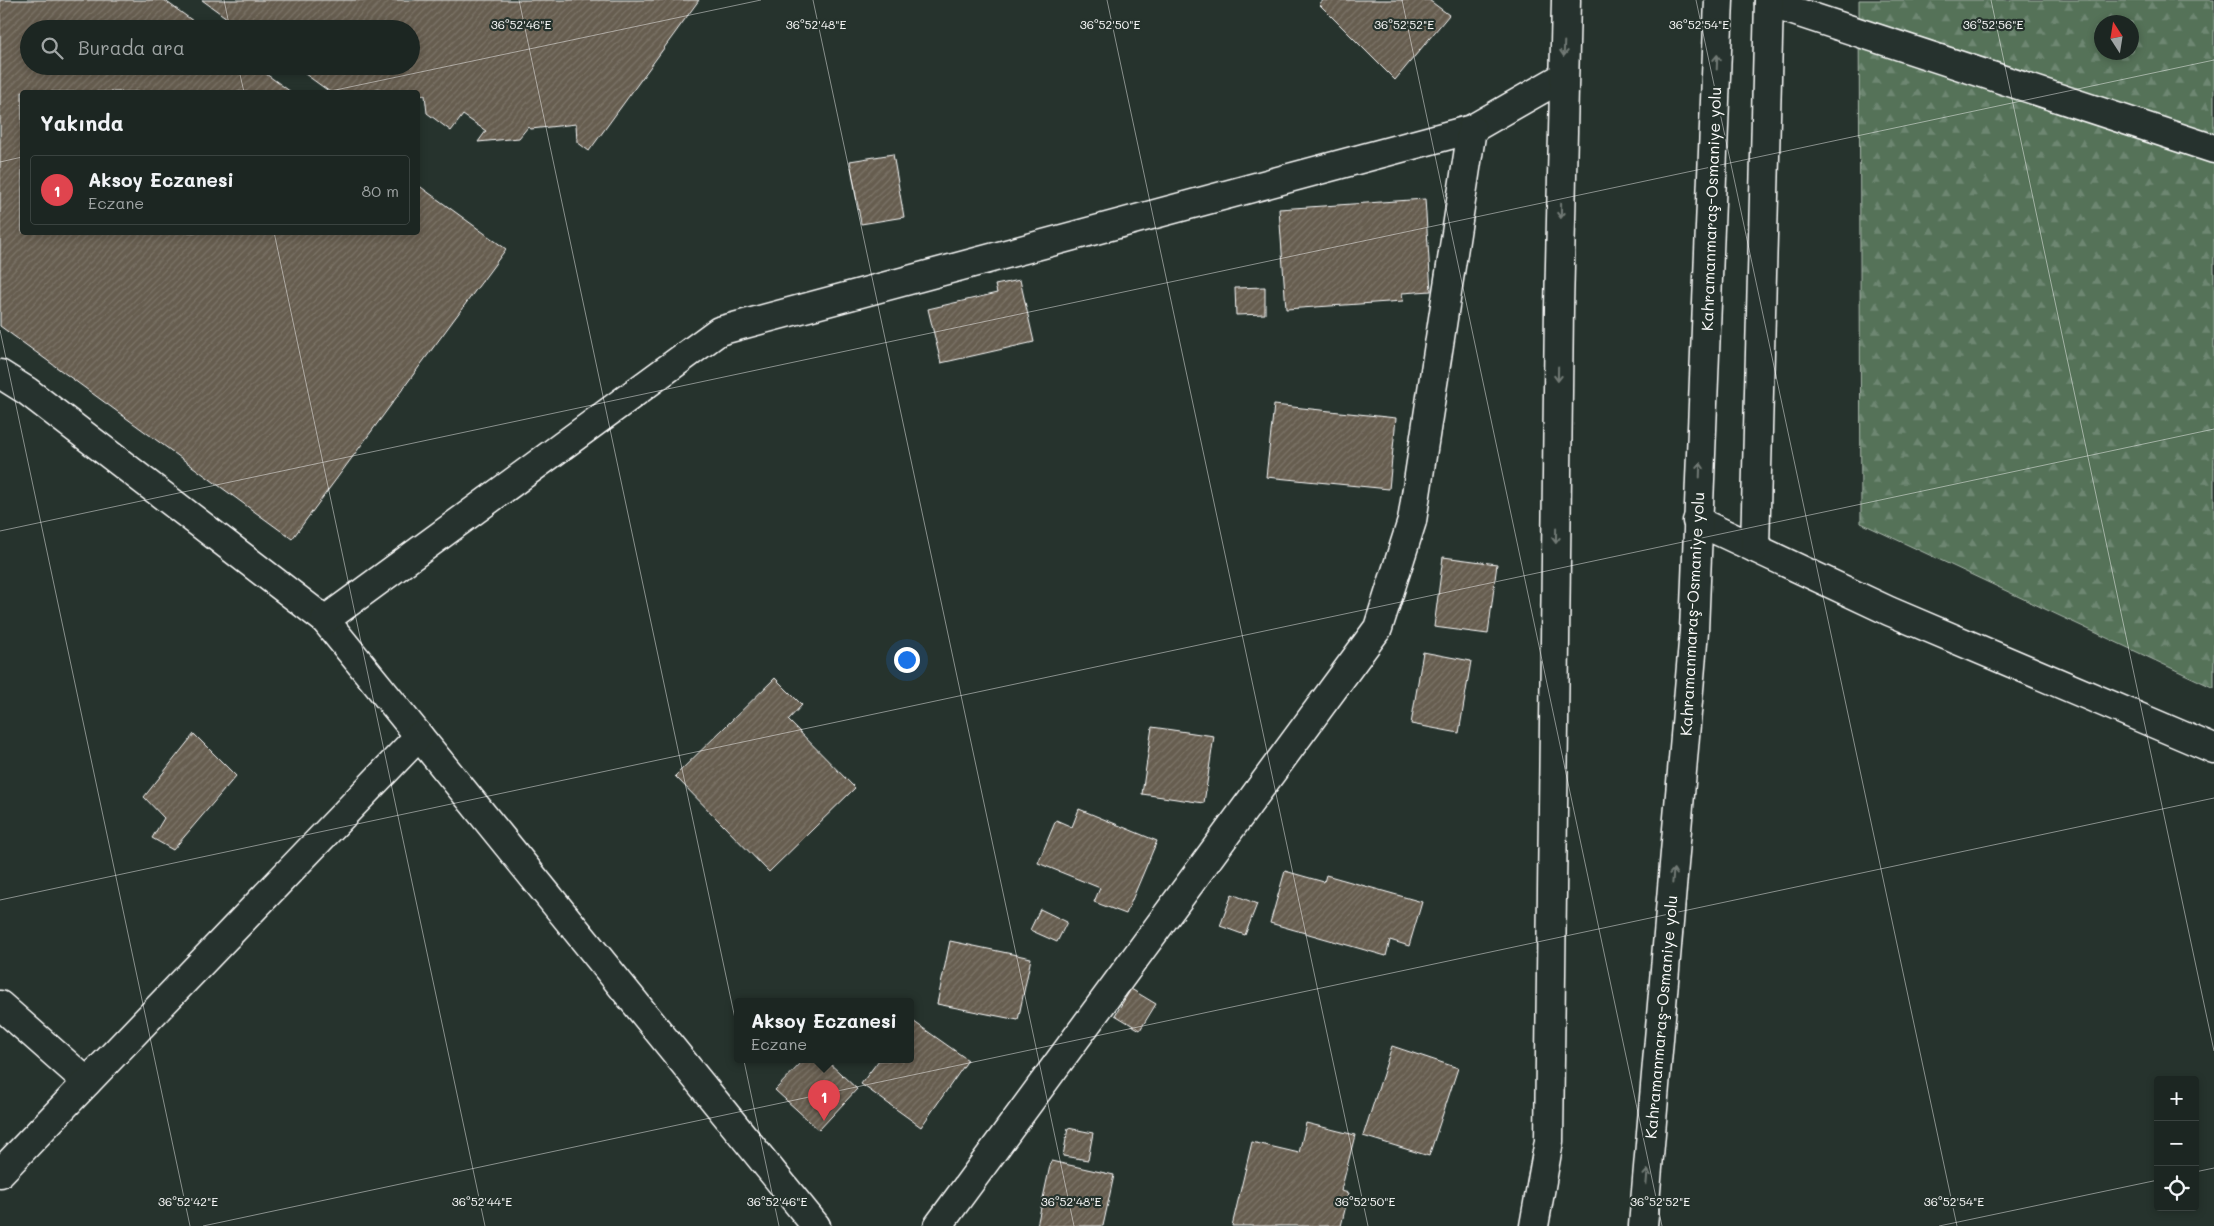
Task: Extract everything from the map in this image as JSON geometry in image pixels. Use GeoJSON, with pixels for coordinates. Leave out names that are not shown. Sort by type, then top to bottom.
{"type":"FeatureCollection","features":[{"type":"Feature","properties":{"kind":"main road"},"geometry":{"type":"LineString","coordinates":[[1534,1226],[1549,1141],[1563,77],[1566,0]]}},
{"type":"Feature","properties":{"kind":"main road","name":"Kahramanmaraş-Osmaniye yolu"},"geometry":{"type":"LineString","coordinates":[[1643,1226],[1694,631],[1719,0]]}},
{"type":"Feature","properties":{"kind":"main road"},"geometry":{"type":"LineString","coordinates":[[1755,548],[1769,2],[2214,149]]}},
{"type":"Feature","properties":{"kind":"main road"},"geometry":{"type":"LineString","coordinates":[[325,620],[719,331],[1472,129],[1563,77]]}},
{"type":"Feature","properties":{"kind":"main road"},"geometry":{"type":"LineString","coordinates":[[938,1226],[1378,628],[1412,521],[1472,129]]}},
{"type":"Feature","properties":{"kind":"main road"},"geometry":{"type":"LineString","coordinates":[[0,374],[27,391],[325,620],[816,1226]]}},
{"type":"Feature","properties":{"kind":"main road"},"geometry":{"type":"LineString","coordinates":[[1698,521],[1889,611],[2214,749]]}},
{"type":"Feature","properties":{"kind":"main road"},"geometry":{"type":"LineString","coordinates":[[0,1173],[419,736]]}},
{"type":"Feature","properties":{"kind":"main road"},"geometry":{"type":"LineString","coordinates":[[0,1005],[87,1082]]}},
{"type":"Feature","properties":{"kind":"green space"},"geometry":{"type":"Polygon","coordinates":[[[1859,0],[2214,0],[2214,688],[1861,523],[1859,0]]]}},
{"type":"Feature","properties":{"kind":"building"},"geometry":{"type":"Polygon","coordinates":[[[0,0],[164,0],[192,20],[20,20],[20,75],[267,75],[288,90],[20,90],[20,235],[420,235],[420,186],[506,249],[292,539],[0,326],[0,0]]]}},
{"type":"Feature","properties":{"kind":"building"},"geometry":{"type":"Polygon","coordinates":[[[202,0],[699,0],[589,151],[577,142],[576,124],[531,129],[528,127],[519,138],[478,142],[486,131],[463,115],[451,131],[427,113],[425,95],[420,96],[420,90],[380,90],[377,88],[375,90],[327,90],[306,75],[420,75],[420,20],[230,20],[202,0]]]}},
{"type":"Feature","properties":{"kind":"building"},"geometry":{"type":"Polygon","coordinates":[[[1324,0],[1429,0],[1449,15],[1395,80],[1319,4],[1324,0]]]}},
{"type":"Feature","properties":{"kind":"building"},"geometry":{"type":"Polygon","coordinates":[[[893,154],[904,217],[861,224],[850,161],[893,154]]]}},
{"type":"Feature","properties":{"kind":"building"},"geometry":{"type":"Polygon","coordinates":[[[1425,199],[1431,291],[1402,293],[1403,301],[1286,309],[1279,209],[1425,199]]]}},
{"type":"Feature","properties":{"kind":"building"},"geometry":{"type":"Polygon","coordinates":[[[1020,280],[1034,342],[941,363],[928,309],[997,293],[995,285],[1020,280]]]}},
{"type":"Feature","properties":{"kind":"building"},"geometry":{"type":"Polygon","coordinates":[[[1265,287],[1265,314],[1236,315],[1235,288],[1265,287]]]}},
{"type":"Feature","properties":{"kind":"building"},"geometry":{"type":"Polygon","coordinates":[[[1274,405],[1396,418],[1389,489],[1266,477],[1274,405]]]}},
{"type":"Feature","properties":{"kind":"building"},"geometry":{"type":"Polygon","coordinates":[[[1443,557],[1497,564],[1488,634],[1434,627],[1443,557]]]}},
{"type":"Feature","properties":{"kind":"building"},"geometry":{"type":"Polygon","coordinates":[[[1423,652],[1471,661],[1459,733],[1411,724],[1423,652]]]}},
{"type":"Feature","properties":{"kind":"building"},"geometry":{"type":"Polygon","coordinates":[[[775,678],[802,705],[788,720],[855,788],[769,872],[675,776],[775,678]]]}},
{"type":"Feature","properties":{"kind":"building"},"geometry":{"type":"Polygon","coordinates":[[[1152,727],[1214,736],[1204,803],[1142,794],[1152,727]]]}},
{"type":"Feature","properties":{"kind":"building"},"geometry":{"type":"Polygon","coordinates":[[[194,734],[236,776],[173,850],[152,838],[164,818],[144,797],[194,734]]]}},
{"type":"Feature","properties":{"kind":"building"},"geometry":{"type":"Polygon","coordinates":[[[1079,809],[1157,841],[1126,914],[1094,902],[1100,888],[1038,863],[1056,820],[1072,827],[1079,809]]]}},
{"type":"Feature","properties":{"kind":"building"},"geometry":{"type":"Polygon","coordinates":[[[1285,871],[1324,882],[1326,875],[1422,902],[1409,946],[1390,940],[1386,956],[1270,923],[1285,871]]]}},
{"type":"Feature","properties":{"kind":"building"},"geometry":{"type":"Polygon","coordinates":[[[1232,894],[1257,904],[1245,935],[1220,926],[1232,894]]]}},
{"type":"Feature","properties":{"kind":"building"},"geometry":{"type":"Polygon","coordinates":[[[1040,909],[1067,922],[1057,942],[1030,930],[1040,909]]]}},
{"type":"Feature","properties":{"kind":"building"},"geometry":{"type":"Polygon","coordinates":[[[950,941],[1031,958],[1018,1020],[937,1004],[950,941]]]}},
{"type":"Feature","properties":{"kind":"building"},"geometry":{"type":"Polygon","coordinates":[[[1131,989],[1156,1004],[1140,1030],[1115,1015],[1131,989]]]}},
{"type":"Feature","properties":{"kind":"building"},"geometry":{"type":"Polygon","coordinates":[[[914,1022],[968,1060],[921,1127],[861,1084],[877,1063],[914,1063],[914,1022]]]}},
{"type":"Feature","properties":{"kind":"building"},"geometry":{"type":"Polygon","coordinates":[[[1392,1046],[1458,1068],[1429,1156],[1363,1136],[1392,1046]]]}},
{"type":"Feature","properties":{"kind":"building"},"geometry":{"type":"Polygon","coordinates":[[[801,1063],[829,1063],[857,1089],[819,1130],[775,1090],[801,1063]]]}},
{"type":"Feature","properties":{"kind":"building"},"geometry":{"type":"Polygon","coordinates":[[[1306,1123],[1355,1135],[1341,1191],[1349,1193],[1341,1226],[1232,1226],[1252,1142],[1299,1153],[1306,1123]]]}},
{"type":"Feature","properties":{"kind":"building"},"geometry":{"type":"Polygon","coordinates":[[[1068,1128],[1093,1133],[1088,1160],[1063,1156],[1068,1128]]]}},
{"type":"Feature","properties":{"kind":"building"},"geometry":{"type":"Polygon","coordinates":[[[1051,1161],[1114,1175],[1103,1226],[1037,1226],[1051,1161]]]}},
{"type":"Feature","properties":{"kind":"place","name":"Aksoy Eczanesi"},"geometry":{"type":"Point","coordinates":[824,1121]}}]}
